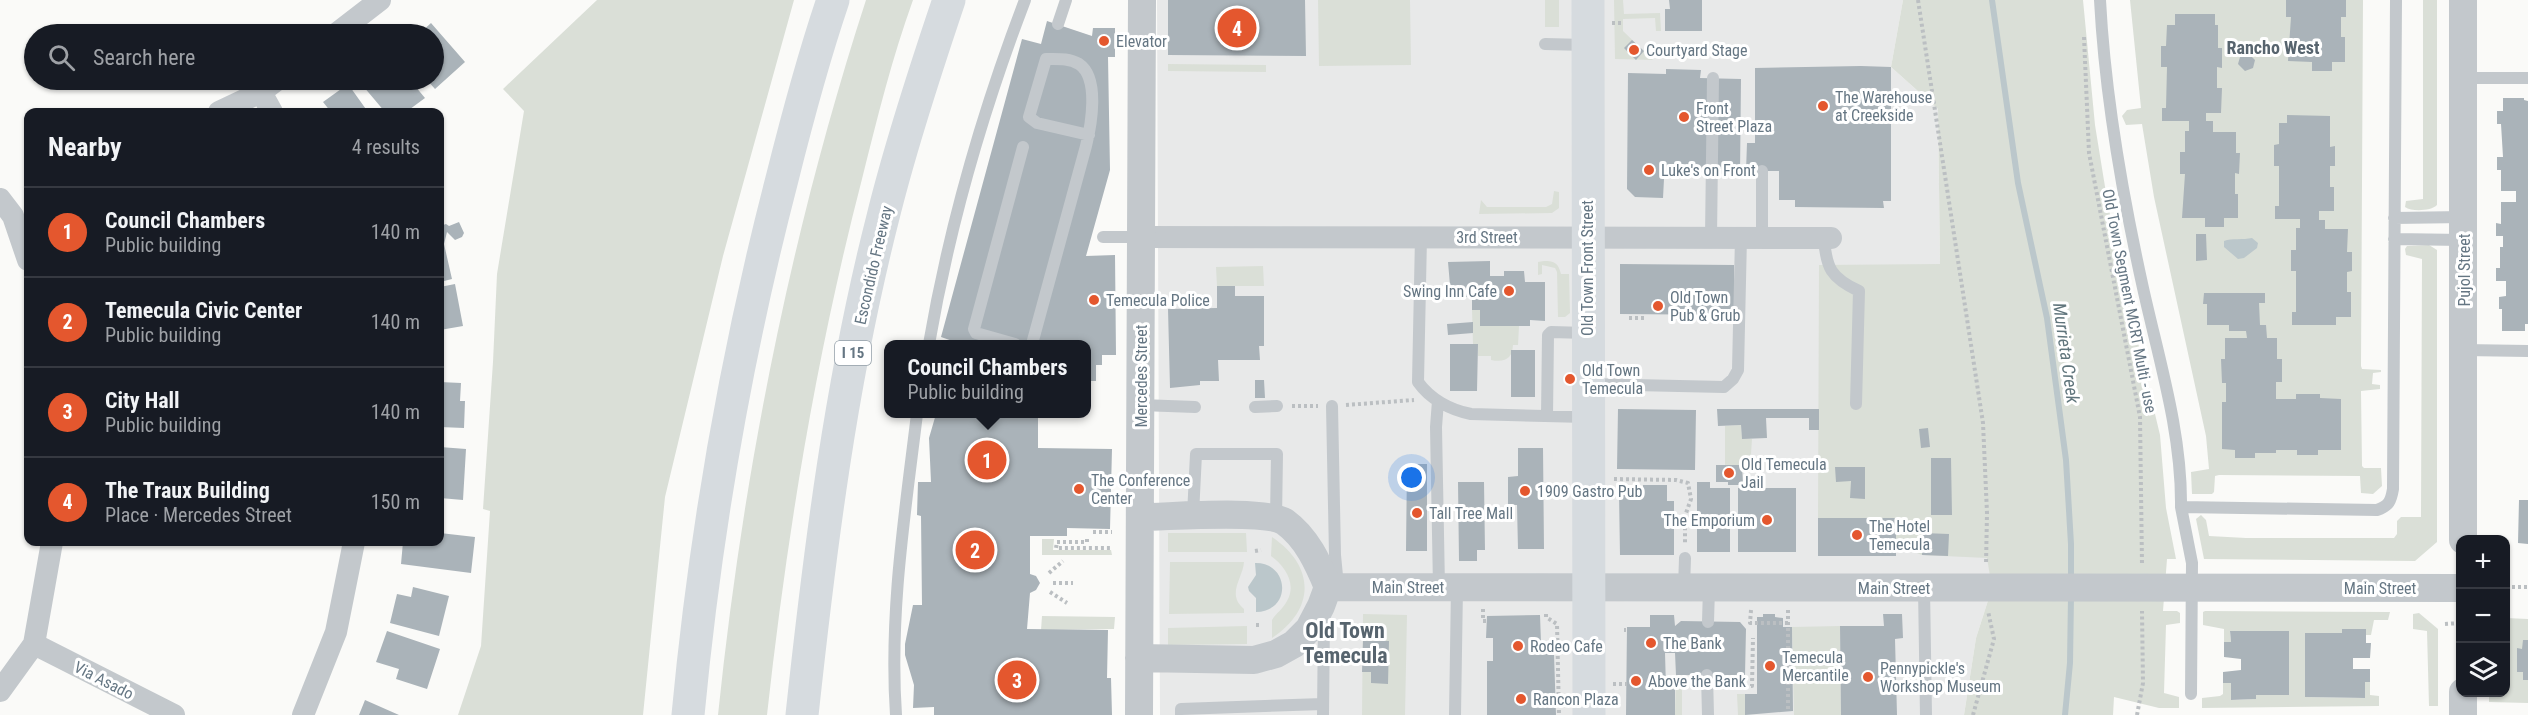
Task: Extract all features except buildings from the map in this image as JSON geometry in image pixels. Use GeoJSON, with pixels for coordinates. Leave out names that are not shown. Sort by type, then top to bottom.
{"type":"FeatureCollection","features":[{"type":"Feature","properties":{"kind":"main road"},"geometry":{"type":"LineString","coordinates":[[688,715],[704,571],[742,344],[793,135],[833,0]]}},
{"type":"Feature","properties":{"kind":"main road","name":"Escondido Freeway"},"geometry":{"type":"LineString","coordinates":[[802,715],[829,488],[854,348],[883,217],[926,69],[949,0]]}},
{"type":"Feature","properties":{"kind":"main road","name":"Old Town Front Street"},"geometry":{"type":"LineString","coordinates":[[1588,0],[1589,715]]}},
{"type":"Feature","properties":{"kind":"street"},"geometry":{"type":"LineString","coordinates":[[349,24],[380,0]]}},
{"type":"Feature","properties":{"kind":"street","name":"Mercedes Street"},"geometry":{"type":"LineString","coordinates":[[1139,715],[1142,517],[1140,405],[1143,237],[1142,0]]}},
{"type":"Feature","properties":{"kind":"street","name":"Pujol Street"},"geometry":{"type":"LineString","coordinates":[[2463,0],[2463,535]]}},
{"type":"Feature","properties":{"kind":"street"},"geometry":{"type":"LineString","coordinates":[[227,108],[261,90]]}},
{"type":"Feature","properties":{"kind":"street"},"geometry":{"type":"LineString","coordinates":[[269,90],[272,108]]}},
{"type":"Feature","properties":{"kind":"street"},"geometry":{"type":"LineString","coordinates":[[14,208],[24,245]]}},
{"type":"Feature","properties":{"kind":"street","name":"3rd Street"},"geometry":{"type":"LineString","coordinates":[[1143,237],[1828,238]]}},
{"type":"Feature","properties":{"kind":"street"},"geometry":{"type":"LineString","coordinates":[[1140,658],[1254,660],[1276,654],[1294,644],[1309,629],[1330,590],[1316,558],[1300,536],[1283,521],[1264,516],[1142,517]]}},
{"type":"Feature","properties":{"kind":"street"},"geometry":{"type":"LineString","coordinates":[[0,691],[34,644],[51,546]]}},
{"type":"Feature","properties":{"kind":"street"},"geometry":{"type":"LineString","coordinates":[[303,715],[336,632],[353,546]]}},
{"type":"Feature","properties":{"kind":"street","name":"Main Street"},"geometry":{"type":"LineString","coordinates":[[1330,590],[1448,587],[1992,588],[2166,593],[2456,588]]}},
{"type":"Feature","properties":{"kind":"street","name":"Via Asado"},"geometry":{"type":"LineString","coordinates":[[34,644],[174,715]]}},
{"type":"Feature","properties":{"kind":"street"},"geometry":{"type":"LineString","coordinates":[[2463,697],[2463,715]]}},
{"type":"Feature","properties":{"kind":"lane"},"geometry":{"type":"LineString","coordinates":[[929,340],[953,232],[978,144],[1025,0]]}},
{"type":"Feature","properties":{"kind":"lane"},"geometry":{"type":"LineString","coordinates":[[1058,24],[1066,0]]}},
{"type":"Feature","properties":{"kind":"lane"},"geometry":{"type":"LineString","coordinates":[[2100,0],[2108,95],[2115,144],[2137,258],[2176,435],[2181,507],[2192,563],[2166,593],[2191,694]]}},
{"type":"Feature","properties":{"kind":"lane"},"geometry":{"type":"LineString","coordinates":[[2181,507],[2377,510],[2385,507],[2392,500],[2396,0]]}},
{"type":"Feature","properties":{"kind":"lane"},"geometry":{"type":"LineString","coordinates":[[1545,44],[1588,45]]}},
{"type":"Feature","properties":{"kind":"lane"},"geometry":{"type":"LineString","coordinates":[[1033,340],[1089,135],[1092,115],[1090,79],[1079,64],[1067,59],[1047,58],[1029,117],[1037,123],[1089,135]]}},
{"type":"Feature","properties":{"kind":"lane"},"geometry":{"type":"LineString","coordinates":[[1711,237],[1713,78]]}},
{"type":"Feature","properties":{"kind":"lane"},"geometry":{"type":"LineString","coordinates":[[2464,78],[2528,78]]}},
{"type":"Feature","properties":{"kind":"lane"},"geometry":{"type":"LineString","coordinates":[[999,340],[976,333],[974,329],[1023,147]]}},
{"type":"Feature","properties":{"kind":"lane"},"geometry":{"type":"LineString","coordinates":[[1587,384],[1724,387],[1731,381],[1738,370],[1751,237],[1762,171]]}},
{"type":"Feature","properties":{"kind":"lane"},"geometry":{"type":"LineString","coordinates":[[2394,218],[2464,229]]}},
{"type":"Feature","properties":{"kind":"lane"},"geometry":{"type":"LineString","coordinates":[[2394,239],[2464,229]]}},
{"type":"Feature","properties":{"kind":"lane"},"geometry":{"type":"LineString","coordinates":[[1103,237],[1143,237]]}},
{"type":"Feature","properties":{"kind":"lane"},"geometry":{"type":"LineString","coordinates":[[1421,237],[1418,382],[1424,390],[1456,411],[1471,414],[1587,417]]}},
{"type":"Feature","properties":{"kind":"lane"},"geometry":{"type":"LineString","coordinates":[[1828,238],[1828,268],[1843,284],[1859,291],[1856,404]]}},
{"type":"Feature","properties":{"kind":"lane"},"geometry":{"type":"LineString","coordinates":[[1548,416],[1548,335],[1551,332],[1587,333]]}},
{"type":"Feature","properties":{"kind":"lane"},"geometry":{"type":"LineString","coordinates":[[2464,350],[2528,351]]}},
{"type":"Feature","properties":{"kind":"lane"},"geometry":{"type":"LineString","coordinates":[[1438,401],[1436,427],[1455,715]]}},
{"type":"Feature","properties":{"kind":"lane"},"geometry":{"type":"LineString","coordinates":[[1140,405],[1195,407]]}},
{"type":"Feature","properties":{"kind":"lane"},"geometry":{"type":"LineString","coordinates":[[1255,407],[1276,406]]}},
{"type":"Feature","properties":{"kind":"lane"},"geometry":{"type":"LineString","coordinates":[[1181,715],[1181,709],[1323,710],[1334,543],[1332,406]]}},
{"type":"Feature","properties":{"kind":"lane"},"geometry":{"type":"LineString","coordinates":[[896,715],[894,686],[896,599],[917,418]]}},
{"type":"Feature","properties":{"kind":"lane"},"geometry":{"type":"LineString","coordinates":[[1193,516],[1196,454],[1277,454],[1276,519]]}},
{"type":"Feature","properties":{"kind":"lane"},"geometry":{"type":"LineString","coordinates":[[1685,558],[1708,622]]}},
{"type":"Feature","properties":{"kind":"lane"},"geometry":{"type":"LineString","coordinates":[[1924,588],[1926,715]]}},
{"type":"Feature","properties":{"kind":"lane"},"geometry":{"type":"LineString","coordinates":[[1707,675],[1708,715]]}},
{"type":"Feature","properties":{"kind":"path"},"geometry":{"type":"LineString","coordinates":[[1918,0],[1983,423],[1988,536]]}},
{"type":"Feature","properties":{"kind":"path","name":"Old Town Segment MCRT Multi - use"},"geometry":{"type":"LineString","coordinates":[[2084,35],[2089,153],[2140,417],[2142,567]]}},
{"type":"Feature","properties":{"kind":"path"},"geometry":{"type":"LineString","coordinates":[[1629,318],[1645,318]]}},
{"type":"Feature","properties":{"kind":"path"},"geometry":{"type":"LineString","coordinates":[[1705,318],[1726,318]]}},
{"type":"Feature","properties":{"kind":"path"},"geometry":{"type":"LineString","coordinates":[[1276,406],[1438,401]]}},
{"type":"Feature","properties":{"kind":"path"},"geometry":{"type":"LineString","coordinates":[[1613,479],[1676,480],[1688,483],[1691,499],[1685,516],[1685,558]]}},
{"type":"Feature","properties":{"kind":"path"},"geometry":{"type":"LineString","coordinates":[[1093,532],[1112,532]]}},
{"type":"Feature","properties":{"kind":"path"},"geometry":{"type":"LineString","coordinates":[[1087,539],[1087,542],[1057,542],[1056,548],[1111,548]]}},
{"type":"Feature","properties":{"kind":"path"},"geometry":{"type":"LineString","coordinates":[[1255,551],[1261,550]]}},
{"type":"Feature","properties":{"kind":"path"},"geometry":{"type":"LineString","coordinates":[[1049,573],[1063,561]]}},
{"type":"Feature","properties":{"kind":"path"},"geometry":{"type":"LineString","coordinates":[[1053,583],[1073,583]]}},
{"type":"Feature","properties":{"kind":"path"},"geometry":{"type":"LineString","coordinates":[[2510,587],[2528,587]]}},
{"type":"Feature","properties":{"kind":"path"},"geometry":{"type":"LineString","coordinates":[[1050,592],[1066,603]]}},
{"type":"Feature","properties":{"kind":"path"},"geometry":{"type":"LineString","coordinates":[[2137,715],[2166,593]]}},
{"type":"Feature","properties":{"kind":"path"},"geometry":{"type":"LineString","coordinates":[[1483,609],[1483,621],[1487,621]]}},
{"type":"Feature","properties":{"kind":"path"},"geometry":{"type":"LineString","coordinates":[[1750,609],[1750,623],[1788,623]]}},
{"type":"Feature","properties":{"kind":"path"},"geometry":{"type":"LineString","coordinates":[[1546,614],[1546,617],[1557,624],[1560,646],[1559,715]]}},
{"type":"Feature","properties":{"kind":"path"},"geometry":{"type":"LineString","coordinates":[[1769,614],[1769,623]]}},
{"type":"Feature","properties":{"kind":"path"},"geometry":{"type":"LineString","coordinates":[[1788,615],[1788,711]]}},
{"type":"Feature","properties":{"kind":"path"},"geometry":{"type":"LineString","coordinates":[[2445,624],[2456,623]]}},
{"type":"Feature","properties":{"kind":"path"},"geometry":{"type":"LineString","coordinates":[[1256,625],[1262,625]]}},
{"type":"Feature","properties":{"kind":"path"},"geometry":{"type":"LineString","coordinates":[[1745,686],[1752,686],[1753,638]]}},
{"type":"Feature","properties":{"kind":"path"},"geometry":{"type":"LineString","coordinates":[[1973,715],[1994,639]]}},
{"type":"Feature","properties":{"kind":"path"},"geometry":{"type":"LineString","coordinates":[[1534,646],[1560,646]]}},
{"type":"Feature","properties":{"kind":"path"},"geometry":{"type":"LineString","coordinates":[[1618,684],[1627,684]]}},
{"type":"Feature","properties":{"kind":"shaded area"},"geometry":{"type":"Polygon","coordinates":[[[597,0],[794,0],[723,256],[665,497],[643,715],[458,715],[481,646],[490,511],[483,509],[497,274],[524,111],[503,89],[597,0]]]}},
{"type":"Feature","properties":{"kind":"shaded area"},"geometry":{"type":"Polygon","coordinates":[[[866,0],[913,0],[879,111],[846,245],[817,379],[784,580],[767,715],[718,715],[741,534],[773,353],[815,175],[866,0]]]}},
{"type":"Feature","properties":{"kind":"shaded area","name":"Old Town Temecula"},"geometry":{"type":"Polygon","coordinates":[[[1157,0],[1903,0],[1891,67],[1938,109],[1940,264],[1991,573],[1992,588],[1976,638],[1964,715],[1160,715],[1157,0]]]}},
{"type":"Feature","properties":{"kind":"shaded area"},"geometry":{"type":"Polygon","coordinates":[[[1318,0],[1410,0],[1411,65],[1319,66],[1318,0]]]}},
{"type":"Feature","properties":{"kind":"shaded area"},"geometry":{"type":"Polygon","coordinates":[[[1545,0],[1559,0],[1559,27],[1545,27],[1545,0]]]}},
{"type":"Feature","properties":{"kind":"shaded area"},"geometry":{"type":"Polygon","coordinates":[[[1614,0],[1623,0],[1624,14],[1660,13],[1661,31],[1656,31],[1655,18],[1623,19],[1623,31],[1653,60],[1615,59],[1614,0]]]}},
{"type":"Feature","properties":{"kind":"shaded area"},"geometry":{"type":"Polygon","coordinates":[[[1903,0],[2083,0],[2095,125],[2107,199],[2120,267],[2160,435],[2166,508],[2176,559],[2167,559],[2163,611],[2180,613],[2180,623],[2166,625],[2164,693],[2179,697],[2179,708],[2159,708],[2114,697],[2113,715],[1964,715],[1976,638],[1992,588],[1987,558],[1922,555],[1896,551],[1896,518],[1818,518],[1819,265],[1940,264],[1938,109],[1891,67],[1903,0]]]}},
{"type":"Feature","properties":{"kind":"shaded area"},"geometry":{"type":"Polygon","coordinates":[[[2130,0],[2363,0],[2361,366],[2362,369],[2381,370],[2381,372],[2373,373],[2372,384],[2380,385],[2380,389],[2361,391],[2362,466],[2381,468],[2382,486],[2373,494],[2361,493],[2360,476],[2219,475],[2215,476],[2212,494],[2192,494],[2191,472],[2209,469],[2206,436],[2154,197],[2142,124],[2126,125],[2122,116],[2127,110],[2141,108],[2130,0]]]}},
{"type":"Feature","properties":{"kind":"shaded area"},"geometry":{"type":"Polygon","coordinates":[[[2423,0],[2437,0],[2437,205],[2426,210],[2417,210],[2405,207],[2406,201],[2423,199],[2423,0]]]}},
{"type":"Feature","properties":{"kind":"shaded area"},"geometry":{"type":"Polygon","coordinates":[[[1168,64],[1266,65],[1266,72],[1168,71],[1168,64]]]}},
{"type":"Feature","properties":{"kind":"shaded area"},"geometry":{"type":"Polygon","coordinates":[[[1554,191],[1559,192],[1559,208],[1552,213],[1479,214],[1481,200],[1487,207],[1546,207],[1552,204],[1554,191]]]}},
{"type":"Feature","properties":{"kind":"shaded area"},"geometry":{"type":"Polygon","coordinates":[[[2252,238],[2258,243],[2257,248],[2244,258],[2238,259],[2224,247],[2224,241],[2252,238]]]}},
{"type":"Feature","properties":{"kind":"shaded area"},"geometry":{"type":"Polygon","coordinates":[[[2429,245],[2437,250],[2437,542],[2415,561],[2204,559],[2196,519],[2201,515],[2206,520],[2209,536],[2246,538],[2394,538],[2397,534],[2397,521],[2401,517],[2421,517],[2422,259],[2406,255],[2407,246],[2429,245]]]}},
{"type":"Feature","properties":{"kind":"shaded area"},"geometry":{"type":"Polygon","coordinates":[[[1538,262],[1556,263],[1561,274],[1569,274],[1570,313],[1565,317],[1558,317],[1555,268],[1542,265],[1542,274],[1538,275],[1538,262]]]}},
{"type":"Feature","properties":{"kind":"shaded area"},"geometry":{"type":"Polygon","coordinates":[[[1263,266],[1264,286],[1217,286],[1216,267],[1263,266]]]}},
{"type":"Feature","properties":{"kind":"shaded area"},"geometry":{"type":"Polygon","coordinates":[[[1472,310],[1480,310],[1519,326],[1518,345],[1513,345],[1510,356],[1496,361],[1491,360],[1491,356],[1478,356],[1478,344],[1473,344],[1472,310]]]}},
{"type":"Feature","properties":{"kind":"shaded area"},"geometry":{"type":"Polygon","coordinates":[[[1741,425],[1742,438],[1752,439],[1751,454],[1742,465],[1725,465],[1725,426],[1741,425]]]}},
{"type":"Feature","properties":{"kind":"shaded area"},"geometry":{"type":"Polygon","coordinates":[[[1168,533],[1246,533],[1247,552],[1168,552],[1168,533]]]}},
{"type":"Feature","properties":{"kind":"shaded area"},"geometry":{"type":"Polygon","coordinates":[[[1272,537],[1286,548],[1296,561],[1305,588],[1303,601],[1297,614],[1272,638],[1272,620],[1285,604],[1291,588],[1285,570],[1271,556],[1272,537]]]}},
{"type":"Feature","properties":{"kind":"shaded area"},"geometry":{"type":"Polygon","coordinates":[[[1042,539],[1054,539],[1053,550],[1111,550],[1112,555],[1042,555],[1042,539]]]}},
{"type":"Feature","properties":{"kind":"shaded area"},"geometry":{"type":"Polygon","coordinates":[[[1170,562],[1244,562],[1236,598],[1244,609],[1244,613],[1169,614],[1170,562]]]}},
{"type":"Feature","properties":{"kind":"shaded area"},"geometry":{"type":"Polygon","coordinates":[[[1255,563],[1275,570],[1282,587],[1281,596],[1276,604],[1268,610],[1256,612],[1256,598],[1248,587],[1256,575],[1255,563]]]}},
{"type":"Feature","properties":{"kind":"shaded area"},"geometry":{"type":"Polygon","coordinates":[[[2203,612],[2390,612],[2388,620],[2374,620],[2371,635],[2366,635],[2366,629],[2343,629],[2342,633],[2305,633],[2305,697],[2365,698],[2365,682],[2370,682],[2370,695],[2379,696],[2379,706],[2202,708],[2202,698],[2223,694],[2223,683],[2231,683],[2232,700],[2255,699],[2256,695],[2289,695],[2289,631],[2230,632],[2231,642],[2224,642],[2224,629],[2203,625],[2203,612]]]}},
{"type":"Feature","properties":{"kind":"shaded area"},"geometry":{"type":"Polygon","coordinates":[[[2419,613],[2438,629],[2438,706],[2429,706],[2427,631],[2413,629],[2413,614],[2419,613]]]}},
{"type":"Feature","properties":{"kind":"shaded area"},"geometry":{"type":"Polygon","coordinates":[[[1363,614],[1407,615],[1405,715],[1362,715],[1363,614]]]}},
{"type":"Feature","properties":{"kind":"shaded area"},"geometry":{"type":"Polygon","coordinates":[[[1042,616],[1115,617],[1114,629],[1041,630],[1042,616]]]}},
{"type":"Feature","properties":{"kind":"shaded area"},"geometry":{"type":"Polygon","coordinates":[[[2510,618],[2528,619],[2528,703],[2489,702],[2489,697],[2510,697],[2510,618]]]}},
{"type":"Feature","properties":{"kind":"shaded area"},"geometry":{"type":"Polygon","coordinates":[[[1247,626],[1247,644],[1168,645],[1168,628],[1247,626]]]}},
{"type":"Feature","properties":{"kind":"shaded area"},"geometry":{"type":"Polygon","coordinates":[[[1840,626],[1841,715],[1794,715],[1792,627],[1840,626]]]}},
{"type":"Feature","properties":{"kind":"shaded area"},"geometry":{"type":"Polygon","coordinates":[[[1676,675],[1682,675],[1682,715],[1675,715],[1676,675]]]}},
{"type":"Feature","properties":{"kind":"shaded area"},"geometry":{"type":"Polygon","coordinates":[[[1737,694],[1745,694],[1745,715],[1738,715],[1737,694]]]}},
{"type":"Feature","properties":{"kind":"waterway","name":"Murrieta Creek"},"geometry":{"type":"LineString","coordinates":[[1992,0],[2018,183],[2047,318],[2066,460],[2071,580]]}},
{"type":"Feature","properties":{"kind":"waterway","name":"Murrieta Creek"},"geometry":{"type":"LineString","coordinates":[[2065,715],[2070,663],[2071,596]]}},
{"type":"Feature","properties":{"kind":"place","name":"The Traux Building"},"geometry":{"type":"Point","coordinates":[1237,28]}},
{"type":"Feature","properties":{"kind":"place","name":"Elevator"},"geometry":{"type":"Point","coordinates":[1104,41]}},
{"type":"Feature","properties":{"kind":"place","name":"Courtyard Stage"},"geometry":{"type":"Point","coordinates":[1634,50]}},
{"type":"Feature","properties":{"kind":"place","name":"The Warehouse at Creekside"},"geometry":{"type":"Point","coordinates":[1823,106]}},
{"type":"Feature","properties":{"kind":"place","name":"Front Street Plaza"},"geometry":{"type":"Point","coordinates":[1684,117]}},
{"type":"Feature","properties":{"kind":"place","name":"Luke's on Front"},"geometry":{"type":"Point","coordinates":[1649,170]}},
{"type":"Feature","properties":{"kind":"place","name":"Swing Inn Cafe"},"geometry":{"type":"Point","coordinates":[1509,291]}},
{"type":"Feature","properties":{"kind":"place","name":"Temecula Police"},"geometry":{"type":"Point","coordinates":[1094,300]}},
{"type":"Feature","properties":{"kind":"place","name":"Old Town Pub & Grub"},"geometry":{"type":"Point","coordinates":[1658,306]}},
{"type":"Feature","properties":{"kind":"place","name":"Old Town Temecula"},"geometry":{"type":"Point","coordinates":[1570,379]}},
{"type":"Feature","properties":{"kind":"place","name":"Council Chambers"},"geometry":{"type":"Point","coordinates":[987,460]}},
{"type":"Feature","properties":{"kind":"place","name":"Old Temecula Jail"},"geometry":{"type":"Point","coordinates":[1729,473]}},
{"type":"Feature","properties":{"kind":"place","name":"The Conference Center"},"geometry":{"type":"Point","coordinates":[1079,489]}},
{"type":"Feature","properties":{"kind":"place","name":"1909 Gastro Pub"},"geometry":{"type":"Point","coordinates":[1525,491]}},
{"type":"Feature","properties":{"kind":"place","name":"Tall Tree Mall"},"geometry":{"type":"Point","coordinates":[1417,513]}},
{"type":"Feature","properties":{"kind":"place","name":"The Emporium"},"geometry":{"type":"Point","coordinates":[1767,520]}},
{"type":"Feature","properties":{"kind":"place","name":"The Hotel Temecula"},"geometry":{"type":"Point","coordinates":[1857,535]}},
{"type":"Feature","properties":{"kind":"place","name":"Temecula Civic Center"},"geometry":{"type":"Point","coordinates":[975,550]}},
{"type":"Feature","properties":{"kind":"place","name":"The Bank"},"geometry":{"type":"Point","coordinates":[1651,643]}},
{"type":"Feature","properties":{"kind":"place","name":"Rodeo Cafe"},"geometry":{"type":"Point","coordinates":[1518,646]}},
{"type":"Feature","properties":{"kind":"place","name":"Temecula Mercantile"},"geometry":{"type":"Point","coordinates":[1770,666]}},
{"type":"Feature","properties":{"kind":"place","name":"Pennypickle's Workshop Museum"},"geometry":{"type":"Point","coordinates":[1868,677]}},
{"type":"Feature","properties":{"kind":"place","name":"City Hall"},"geometry":{"type":"Point","coordinates":[1017,680]}},
{"type":"Feature","properties":{"kind":"place","name":"Above the Bank"},"geometry":{"type":"Point","coordinates":[1636,681]}},
{"type":"Feature","properties":{"kind":"place","name":"Rancon Plaza"},"geometry":{"type":"Point","coordinates":[1521,699]}},
{"type":"Feature","properties":{"kind":"district","name":"Rancho West"},"geometry":{"type":"Point","coordinates":[2273,48]}},
{"type":"Feature","properties":{"kind":"district","name":"Old Town Temecula"},"geometry":{"type":"Point","coordinates":[1345,642]}}]}
